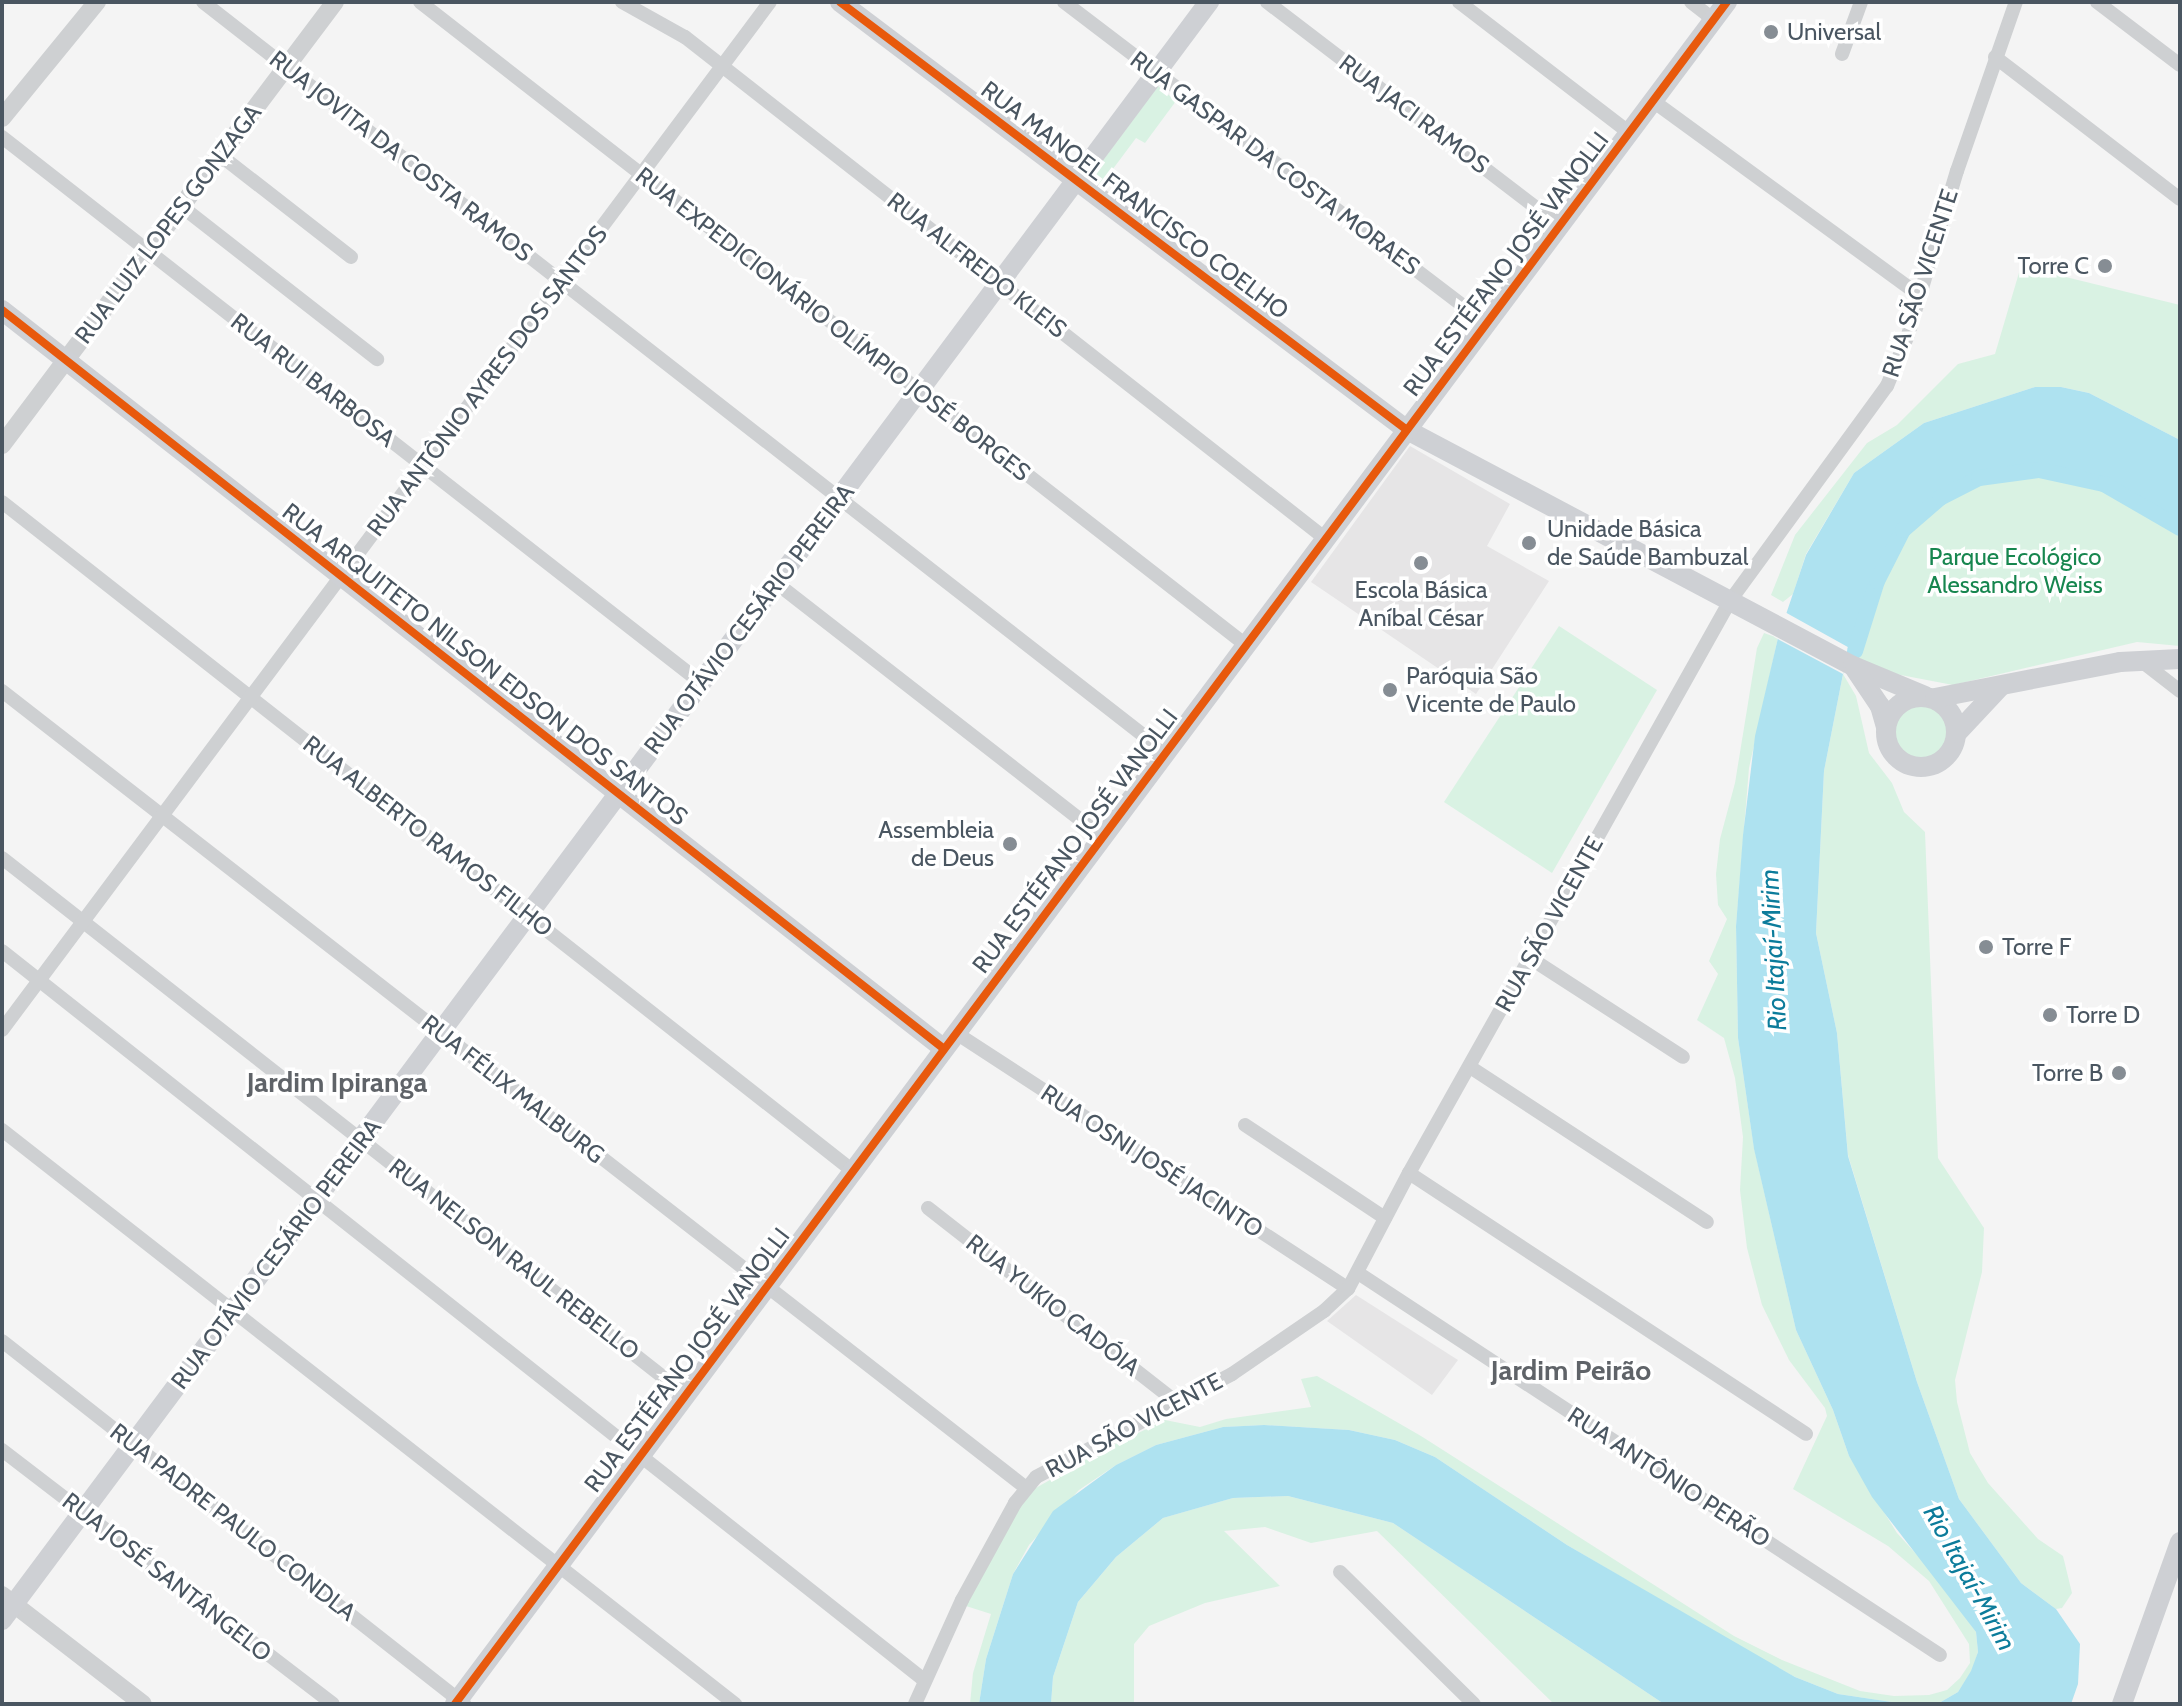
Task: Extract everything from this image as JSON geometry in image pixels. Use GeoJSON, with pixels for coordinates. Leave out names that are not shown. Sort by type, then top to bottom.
{"type":"FeatureCollection","features":[{"type":"Feature","properties":{"kind":"main road","name":"RUA MANOEL FRANCISCO COELHO"},"geometry":{"type":"LineString","coordinates":[[840,2],[1407,430],[1850,665],[1930,697]]}},
{"type":"Feature","properties":{"kind":"main road","name":"RUA OTÁVIO CESÁRIO PEREIRA"},"geometry":{"type":"LineString","coordinates":[[6,1607],[134,1444],[1209,2]]}},
{"type":"Feature","properties":{"kind":"main road","name":"RUA ESTÉFANO JOSÉ VANOLLI"},"geometry":{"type":"LineString","coordinates":[[459,1702],[558,1565],[1727,2]]}},
{"type":"Feature","properties":{"kind":"main road","name":"RUA ARQUITETO NILSON EDSON DOS SANTOS"},"geometry":{"type":"LineString","coordinates":[[2,310],[619,794],[950,1041]]}},
{"type":"Feature","properties":{"kind":"main road"},"geometry":{"type":"LineString","coordinates":[[1886,727],[1889,717],[1904,701],[2000,687],[2140,659],[2180,659]]}},
{"type":"Feature","properties":{"kind":"main road"},"geometry":{"type":"LineString","coordinates":[[1850,665],[1880,706],[1891,751],[1900,760],[1922,767],[1942,761],[1955,744],[1957,733],[1952,713],[1930,697]]}},
{"type":"Feature","properties":{"kind":"main road"},"geometry":{"type":"LineString","coordinates":[[1957,733],[2000,687]]}},
{"type":"Feature","properties":{"kind":"main road"},"geometry":{"type":"LineString","coordinates":[[2122,1704],[2180,1542]]}},
{"type":"Feature","properties":{"kind":"street"},"geometry":{"type":"LineString","coordinates":[[2,118],[97,2]]}},
{"type":"Feature","properties":{"kind":"street","name":"RUA JOVITA DA COSTA RAMOS"},"geometry":{"type":"LineString","coordinates":[[203,2],[1166,753]]}},
{"type":"Feature","properties":{"kind":"street","name":"RUA LUIZ LOPES GONZAGA"},"geometry":{"type":"LineString","coordinates":[[2,445],[335,2]]}},
{"type":"Feature","properties":{"kind":"street","name":"RUA EXPEDICIONÁRIO OLÍMPIO JOSÉ BORGES"},"geometry":{"type":"LineString","coordinates":[[420,2],[1246,645]]}},
{"type":"Feature","properties":{"kind":"street","name":"RUA ALFREDO KLEIS"},"geometry":{"type":"LineString","coordinates":[[622,2],[664,23],[723,66],[1326,539]]}},
{"type":"Feature","properties":{"kind":"street","name":"RUA ANTÔNIO AYRES DOS SANTOS"},"geometry":{"type":"LineString","coordinates":[[2,1030],[770,2]]}},
{"type":"Feature","properties":{"kind":"street","name":"RUA GASPAR DA COSTA MORAES"},"geometry":{"type":"LineString","coordinates":[[1064,2],[1487,324]]}},
{"type":"Feature","properties":{"kind":"street","name":"RUA JACI RAMOS"},"geometry":{"type":"LineString","coordinates":[[1267,2],[1560,226]]}},
{"type":"Feature","properties":{"kind":"street"},"geometry":{"type":"LineString","coordinates":[[1459,2],[1630,133]]}},
{"type":"Feature","properties":{"kind":"street"},"geometry":{"type":"LineString","coordinates":[[1691,2],[1714,20]]}},
{"type":"Feature","properties":{"kind":"street"},"geometry":{"type":"LineString","coordinates":[[1842,54],[1861,2]]}},
{"type":"Feature","properties":{"kind":"street","name":"RUA SÃO VICENTE"},"geometry":{"type":"LineString","coordinates":[[915,1704],[924,1680],[1025,1487],[1051,1468],[1178,1403],[1262,1354],[1324,1311],[1348,1289],[1409,1173],[1730,601],[1887,386],[1900,359],[1995,57],[2016,2]]}},
{"type":"Feature","properties":{"kind":"street"},"geometry":{"type":"LineString","coordinates":[[2097,2],[2180,65]]}},
{"type":"Feature","properties":{"kind":"street"},"geometry":{"type":"LineString","coordinates":[[1995,57],[2180,199]]}},
{"type":"Feature","properties":{"kind":"street"},"geometry":{"type":"LineString","coordinates":[[1653,101],[1919,295]]}},
{"type":"Feature","properties":{"kind":"street","name":"RUA RUI BARBOSA"},"geometry":{"type":"LineString","coordinates":[[2,137],[700,682]]}},
{"type":"Feature","properties":{"kind":"street"},"geometry":{"type":"LineString","coordinates":[[220,155],[351,257]]}},
{"type":"Feature","properties":{"kind":"street"},"geometry":{"type":"LineString","coordinates":[[181,206],[377,359]]}},
{"type":"Feature","properties":{"kind":"street","name":"RUA ALBERTO RAMOS FILHO"},"geometry":{"type":"LineString","coordinates":[[2,502],[853,1171]]}},
{"type":"Feature","properties":{"kind":"street"},"geometry":{"type":"LineString","coordinates":[[775,582],[1103,837]]}},
{"type":"Feature","properties":{"kind":"street"},"geometry":{"type":"LineString","coordinates":[[2140,659],[2180,691]]}},
{"type":"Feature","properties":{"kind":"street","name":"RUA FÉLIX MALBURG"},"geometry":{"type":"LineString","coordinates":[[2,691],[1025,1487]]}},
{"type":"Feature","properties":{"kind":"street","name":"RUA NELSON RAUL REBELLO"},"geometry":{"type":"LineString","coordinates":[[2,858],[686,1395]]}},
{"type":"Feature","properties":{"kind":"street"},"geometry":{"type":"LineString","coordinates":[[2,951],[924,1680]]}},
{"type":"Feature","properties":{"kind":"street"},"geometry":{"type":"LineString","coordinates":[[1530,958],[1683,1057]]}},
{"type":"Feature","properties":{"kind":"street","name":"RUA OSNI JOSÉ JACINTO"},"geometry":{"type":"LineString","coordinates":[[950,1041],[1348,1289]]}},
{"type":"Feature","properties":{"kind":"street"},"geometry":{"type":"LineString","coordinates":[[1470,1067],[1707,1222]]}},
{"type":"Feature","properties":{"kind":"street"},"geometry":{"type":"LineString","coordinates":[[1245,1125],[1385,1218]]}},
{"type":"Feature","properties":{"kind":"street"},"geometry":{"type":"LineString","coordinates":[[2,1130],[735,1704]]}},
{"type":"Feature","properties":{"kind":"street"},"geometry":{"type":"LineString","coordinates":[[1409,1173],[1806,1434]]}},
{"type":"Feature","properties":{"kind":"street","name":"RUA YUKIO CADÓIA"},"geometry":{"type":"LineString","coordinates":[[928,1208],[1178,1403]]}},
{"type":"Feature","properties":{"kind":"street","name":"RUA ANTÔNIO PERÃO"},"geometry":{"type":"LineString","coordinates":[[1358,1273],[1940,1655]]}},
{"type":"Feature","properties":{"kind":"street","name":"RUA PADRE PAULO CONDLA"},"geometry":{"type":"LineString","coordinates":[[2,1341],[459,1702]]}},
{"type":"Feature","properties":{"kind":"street","name":"RUA JOSÉ SANTÂNGELO"},"geometry":{"type":"LineString","coordinates":[[2,1450],[333,1704]]}},
{"type":"Feature","properties":{"kind":"street"},"geometry":{"type":"LineString","coordinates":[[1340,1572],[1474,1704]]}},
{"type":"Feature","properties":{"kind":"street"},"geometry":{"type":"LineString","coordinates":[[6,1607],[143,1704]]}},
{"type":"Feature","properties":{"kind":"shaded area","name":"Escola Básica Aníbal César"},"geometry":{"type":"Polygon","coordinates":[[[1410,446],[1510,504],[1487,546],[1549,581],[1476,694],[1311,582],[1410,446]]]}},
{"type":"Feature","properties":{"kind":"shaded area"},"geometry":{"type":"Polygon","coordinates":[[[1356,1295],[1458,1360],[1432,1395],[1327,1321],[1356,1295]]]}},
{"type":"Feature","properties":{"kind":"green space"},"geometry":{"type":"Polygon","coordinates":[[[1158,86],[1176,101],[1145,143],[1136,138],[1101,185],[1090,178],[1158,86]]]}},
{"type":"Feature","properties":{"kind":"green space"},"geometry":{"type":"Polygon","coordinates":[[[2021,266],[2180,305],[2180,440],[2089,393],[2061,387],[2035,387],[1924,423],[1854,473],[1806,554],[1793,594],[1783,602],[1771,595],[1795,535],[1867,443],[1897,425],[1958,364],[1995,354],[2021,266]]]}},
{"type":"Feature","properties":{"kind":"green space","name":"Parque Ecológico Alessandro Weiss"},"geometry":{"type":"Polygon","coordinates":[[[2039,470],[2104,484],[2180,528],[2180,646],[2137,642],[1953,685],[1885,672],[1852,656],[1877,581],[1903,530],[1940,498],[1979,478],[2039,470]]]}},
{"type":"Feature","properties":{"kind":"green space"},"geometry":{"type":"Polygon","coordinates":[[[1559,626],[1657,690],[1552,873],[1444,802],[1559,626]]]}},
{"type":"Feature","properties":{"kind":"green space"},"geometry":{"type":"Polygon","coordinates":[[[1764,633],[1778,638],[1749,768],[1736,926],[1738,1038],[1754,1148],[1796,1330],[1833,1410],[1849,1456],[1897,1533],[1937,1577],[1976,1632],[1978,1652],[1972,1671],[1958,1692],[1939,1703],[1905,1704],[1838,1694],[1795,1677],[1567,1545],[1435,1457],[1395,1440],[1349,1430],[1264,1425],[1223,1427],[1156,1445],[1116,1465],[1079,1490],[1029,1545],[1013,1574],[986,1659],[979,1704],[970,1704],[973,1673],[991,1614],[966,1606],[1015,1514],[1034,1489],[1165,1420],[1200,1427],[1226,1419],[1311,1407],[1301,1379],[1317,1376],[1421,1436],[1734,1636],[1782,1660],[1860,1691],[1894,1696],[1929,1695],[1947,1690],[1960,1678],[1970,1663],[1969,1644],[1929,1581],[1888,1546],[1793,1489],[1827,1416],[1825,1408],[1789,1360],[1762,1305],[1747,1248],[1740,1190],[1743,1137],[1735,1078],[1724,1038],[1697,1020],[1718,974],[1709,961],[1727,919],[1718,905],[1716,874],[1720,839],[1735,783],[1757,648],[1764,633]]]}},
{"type":"Feature","properties":{"kind":"green space"},"geometry":{"type":"Polygon","coordinates":[[[1843,674],[1856,696],[1869,753],[1892,783],[1904,812],[1925,832],[1938,1158],[1984,1228],[1982,1272],[1955,1380],[1957,1402],[1970,1453],[1988,1483],[2038,1539],[2063,1556],[2072,1593],[2062,1608],[2056,1609],[2021,1583],[1959,1499],[1917,1382],[1848,1155],[1837,1033],[1816,933],[1824,771],[1843,674]]]}},
{"type":"Feature","properties":{"kind":"green space"},"geometry":{"type":"Polygon","coordinates":[[[1921,704],[1941,712],[1949,732],[1941,752],[1921,760],[1901,752],[1893,732],[1901,712],[1921,704]]]}},
{"type":"Feature","properties":{"kind":"green space"},"geometry":{"type":"Polygon","coordinates":[[[1288,1496],[1393,1523],[1664,1704],[1554,1704],[1377,1531],[1311,1543],[1265,1527],[1224,1531],[1280,1586],[1205,1603],[1149,1626],[1134,1644],[1134,1704],[1051,1704],[1053,1677],[1078,1602],[1116,1557],[1163,1518],[1233,1498],[1288,1496]]]}},
{"type":"Feature","properties":{"kind":"water","name":"Rio Itajaí-Mirim"},"geometry":{"type":"Polygon","coordinates":[[[2035,387],[2061,387],[2089,393],[2180,440],[2180,528],[2104,484],[2039,470],[1979,478],[1940,498],[1903,530],[1877,581],[1855,651],[1843,674],[1824,771],[1816,933],[1837,1033],[1848,1156],[1917,1382],[1959,1499],[2021,1583],[2056,1609],[2080,1644],[2078,1684],[2071,1704],[1916,1704],[1939,1703],[1958,1692],[1978,1652],[1976,1632],[1872,1497],[1849,1456],[1833,1410],[1796,1330],[1754,1149],[1738,1038],[1736,926],[1743,835],[1755,736],[1778,638],[1806,555],[1854,473],[1924,423],[2035,387]]]}},
{"type":"Feature","properties":{"kind":"water"},"geometry":{"type":"Polygon","coordinates":[[[1264,1425],[1349,1430],[1395,1440],[1435,1457],[1567,1545],[1795,1677],[1838,1694],[1905,1704],[1664,1704],[1393,1523],[1288,1496],[1233,1498],[1163,1518],[1116,1557],[1078,1602],[1053,1677],[1051,1704],[979,1704],[986,1659],[1013,1574],[1053,1511],[1116,1465],[1156,1445],[1223,1427],[1264,1425]]]}},
{"type":"Feature","properties":{"kind":"pier"},"geometry":{"type":"Polygon","coordinates":[[[1783,611],[1855,651],[1843,674],[1774,637],[1783,611]]]}},
{"type":"Feature","properties":{"kind":"waterway"},"geometry":{"type":"LineString","coordinates":[[1855,651],[1877,581],[1903,530],[1940,498],[1979,478],[2039,470],[2104,484],[2180,528]]}},
{"type":"Feature","properties":{"kind":"cycle path"},"geometry":{"type":"LineString","coordinates":[[840,2],[1407,430]]}},
{"type":"Feature","properties":{"kind":"cycle path"},"geometry":{"type":"LineString","coordinates":[[455,1704],[1727,2]]}},
{"type":"Feature","properties":{"kind":"cycle path"},"geometry":{"type":"LineString","coordinates":[[2,310],[944,1049]]}},
{"type":"Feature","properties":{"kind":"place","name":"Universal"},"geometry":{"type":"Point","coordinates":[1771,32]}},
{"type":"Feature","properties":{"kind":"place","name":"Torre C"},"geometry":{"type":"Point","coordinates":[2105,266]}},
{"type":"Feature","properties":{"kind":"place","name":"Unidade Básica de Saúde Bambuzal"},"geometry":{"type":"Point","coordinates":[1529,543]}},
{"type":"Feature","properties":{"kind":"place","name":"Escola Básica Aníbal César"},"geometry":{"type":"Point","coordinates":[1421,563]}},
{"type":"Feature","properties":{"kind":"place","name":"Paróquia São Vicente de Paulo"},"geometry":{"type":"Point","coordinates":[1390,690]}},
{"type":"Feature","properties":{"kind":"place","name":"Assembleia de Deus"},"geometry":{"type":"Point","coordinates":[1010,844]}},
{"type":"Feature","properties":{"kind":"place","name":"Torre F"},"geometry":{"type":"Point","coordinates":[1986,947]}},
{"type":"Feature","properties":{"kind":"place","name":"Torre D"},"geometry":{"type":"Point","coordinates":[2050,1015]}},
{"type":"Feature","properties":{"kind":"place","name":"Torre B"},"geometry":{"type":"Point","coordinates":[2119,1073]}},
{"type":"Feature","properties":{"kind":"district","name":"Jardim Ipiranga"},"geometry":{"type":"Point","coordinates":[337,1082]}},
{"type":"Feature","properties":{"kind":"district","name":"Jardim Peirão"},"geometry":{"type":"Point","coordinates":[1571,1370]}}]}
